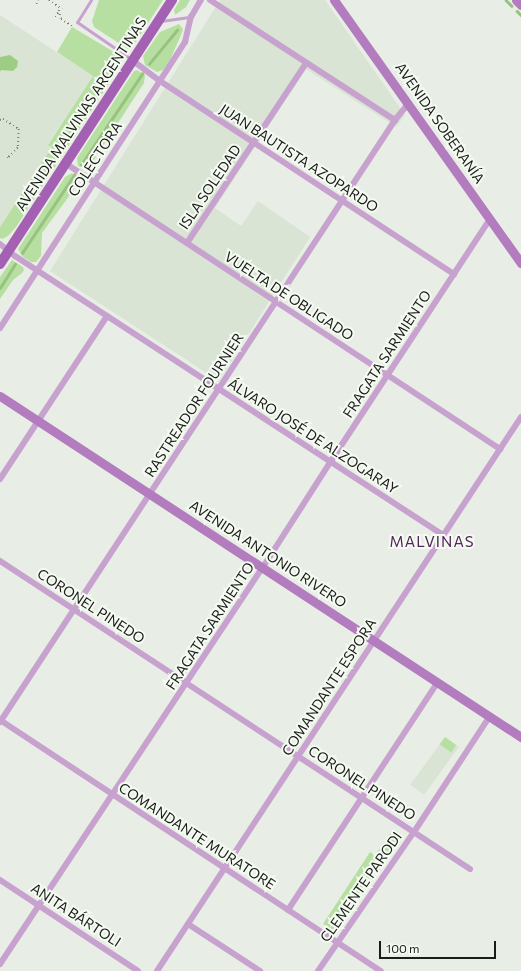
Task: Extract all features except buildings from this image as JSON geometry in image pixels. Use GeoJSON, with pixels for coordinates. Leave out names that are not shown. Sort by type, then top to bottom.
{"type":"FeatureCollection","features":[{"type":"Feature","properties":{"kind":"main road","name":"AVENIDA MALVINAS ARGENTINAS"},"geometry":{"type":"LineString","coordinates":[[0,264],[172,0]]}},
{"type":"Feature","properties":{"kind":"main road","name":"AVENIDA SOBERANÍA"},"geometry":{"type":"LineString","coordinates":[[334,0],[521,263]]}},
{"type":"Feature","properties":{"kind":"main road"},"geometry":{"type":"LineString","coordinates":[[516,0],[521,5]]}},
{"type":"Feature","properties":{"kind":"main road","name":"AVENIDA ANTONIO RIVERO"},"geometry":{"type":"LineString","coordinates":[[0,396],[375,640],[521,737]]}},
{"type":"Feature","properties":{"kind":"street","name":"COLECTORA"},"geometry":{"type":"LineString","coordinates":[[0,328],[185,42],[191,17],[202,0]]}},
{"type":"Feature","properties":{"kind":"street"},"geometry":{"type":"LineString","coordinates":[[210,0],[395,120]]}},
{"type":"Feature","properties":{"kind":"street","name":"JUAN BAUTISTA AZOPARDO"},"geometry":{"type":"LineString","coordinates":[[132,60],[160,81],[454,274]]}},
{"type":"Feature","properties":{"kind":"street","name":"ISLA SOLEDAD"},"geometry":{"type":"LineString","coordinates":[[187,243],[306,63]]}},
{"type":"Feature","properties":{"kind":"street","name":"RASTREADOR FOURNIER"},"geometry":{"type":"LineString","coordinates":[[0,721],[220,389],[395,120],[408,103]]}},
{"type":"Feature","properties":{"kind":"street","name":"VUELTA DE OBLIGADO"},"geometry":{"type":"LineString","coordinates":[[65,163],[500,448]]}},
{"type":"Feature","properties":{"kind":"street","name":"FRAGATA SARMIENTO"},"geometry":{"type":"LineString","coordinates":[[0,964],[187,683],[490,219]]}},
{"type":"Feature","properties":{"kind":"street","name":"ÁLVARO JOSÉ DE ALZOGARAY"},"geometry":{"type":"LineString","coordinates":[[0,244],[15,256],[444,535]]}},
{"type":"Feature","properties":{"kind":"street"},"geometry":{"type":"LineString","coordinates":[[0,478],[107,316]]}},
{"type":"Feature","properties":{"kind":"street","name":"COMANDANTE ESPORA"},"geometry":{"type":"LineString","coordinates":[[157,971],[521,417]]}},
{"type":"Feature","properties":{"kind":"street","name":"CORONEL PINEDO"},"geometry":{"type":"LineString","coordinates":[[0,561],[470,869]]}},
{"type":"Feature","properties":{"kind":"street"},"geometry":{"type":"LineString","coordinates":[[288,910],[438,682]]}},
{"type":"Feature","properties":{"kind":"street","name":"CLEMENTE PARODI"},"geometry":{"type":"LineString","coordinates":[[318,971],[414,832],[490,716]]}},
{"type":"Feature","properties":{"kind":"street","name":"COMANDANTE MURATORE"},"geometry":{"type":"LineString","coordinates":[[0,721],[381,971]]}},
{"type":"Feature","properties":{"kind":"street","name":"ANITA BÁRTOLI"},"geometry":{"type":"LineString","coordinates":[[0,880],[138,971]]}},
{"type":"Feature","properties":{"kind":"street"},"geometry":{"type":"LineString","coordinates":[[188,924],[260,971]]}},
{"type":"Feature","properties":{"kind":"lane"},"geometry":{"type":"LineString","coordinates":[[91,0],[76,22],[132,60]]}},
{"type":"Feature","properties":{"kind":"lane"},"geometry":{"type":"LineString","coordinates":[[157,22],[191,17]]}},
{"type":"Feature","properties":{"kind":"path"},"geometry":{"type":"LineString","coordinates":[[36,4],[38,0]]}},
{"type":"Feature","properties":{"kind":"path"},"geometry":{"type":"LineString","coordinates":[[49,0],[62,8],[55,17]]}},
{"type":"Feature","properties":{"kind":"path"},"geometry":{"type":"LineString","coordinates":[[0,120],[3,119],[19,129],[18,148],[8,158],[7,157]]}},
{"type":"Feature","properties":{"kind":"shaded area"},"geometry":{"type":"Polygon","coordinates":[[[220,0],[325,0],[405,115],[396,127],[306,69],[215,208],[241,226],[258,201],[310,237],[219,381],[50,271],[220,0]]]}},
{"type":"Feature","properties":{"kind":"shaded area"},"geometry":{"type":"Polygon","coordinates":[[[0,15],[93,76],[48,144],[52,147],[0,227],[0,15]]]}},
{"type":"Feature","properties":{"kind":"shaded area"},"geometry":{"type":"Polygon","coordinates":[[[445,737],[459,747],[424,795],[410,785],[445,737]]]}},
{"type":"Feature","properties":{"kind":"green space"},"geometry":{"type":"Polygon","coordinates":[[[99,0],[163,0],[132,48],[128,49],[94,27],[92,21],[99,0]]]}},
{"type":"Feature","properties":{"kind":"green space"},"geometry":{"type":"Polygon","coordinates":[[[180,0],[190,0],[186,7],[175,15],[174,10],[180,0]]]}},
{"type":"Feature","properties":{"kind":"green space"},"geometry":{"type":"Polygon","coordinates":[[[179,24],[183,29],[181,35],[170,60],[163,70],[157,72],[145,65],[143,56],[160,32],[179,24]]]}},
{"type":"Feature","properties":{"kind":"green space"},"geometry":{"type":"Polygon","coordinates":[[[72,27],[114,52],[118,56],[119,66],[16,227],[8,236],[2,239],[0,238],[0,227],[52,147],[48,145],[93,76],[57,52],[72,27]]]}},
{"type":"Feature","properties":{"kind":"green space"},"geometry":{"type":"Polygon","coordinates":[[[10,55],[18,61],[17,67],[13,71],[1,70],[0,72],[0,57],[10,55]]]}},
{"type":"Feature","properties":{"kind":"green space"},"geometry":{"type":"Polygon","coordinates":[[[137,70],[145,75],[144,83],[90,166],[86,168],[78,166],[77,158],[134,71],[137,70]]]}},
{"type":"Feature","properties":{"kind":"green space"},"geometry":{"type":"Polygon","coordinates":[[[72,173],[77,177],[78,184],[42,233],[41,256],[36,262],[31,262],[22,256],[18,249],[65,177],[72,173]]]}},
{"type":"Feature","properties":{"kind":"green space"},"geometry":{"type":"Polygon","coordinates":[[[12,260],[23,267],[24,270],[13,280],[0,299],[0,277],[12,260]]]}},
{"type":"Feature","properties":{"kind":"green space"},"geometry":{"type":"Polygon","coordinates":[[[445,737],[456,745],[451,753],[440,744],[445,737]]]}},
{"type":"Feature","properties":{"kind":"green space"},"geometry":{"type":"Polygon","coordinates":[[[393,829],[401,834],[333,930],[323,924],[370,852],[375,855],[393,829]]]}},
{"type":"Feature","properties":{"kind":"waterway"},"geometry":{"type":"LineString","coordinates":[[506,0],[512,6]]}},
{"type":"Feature","properties":{"kind":"waterway"},"geometry":{"type":"LineString","coordinates":[[517,11],[521,15]]}},
{"type":"Feature","properties":{"kind":"waterway"},"geometry":{"type":"LineString","coordinates":[[149,64],[177,30]]}},
{"type":"Feature","properties":{"kind":"waterway"},"geometry":{"type":"LineString","coordinates":[[81,165],[142,74]]}},
{"type":"Feature","properties":{"kind":"waterway"},"geometry":{"type":"LineString","coordinates":[[22,253],[74,175]]}},
{"type":"Feature","properties":{"kind":"waterway"},"geometry":{"type":"LineString","coordinates":[[0,288],[15,264]]}},
{"type":"Feature","properties":{"kind":"district","name":"MALVINAS"},"geometry":{"type":"Point","coordinates":[432,542]}}]}
